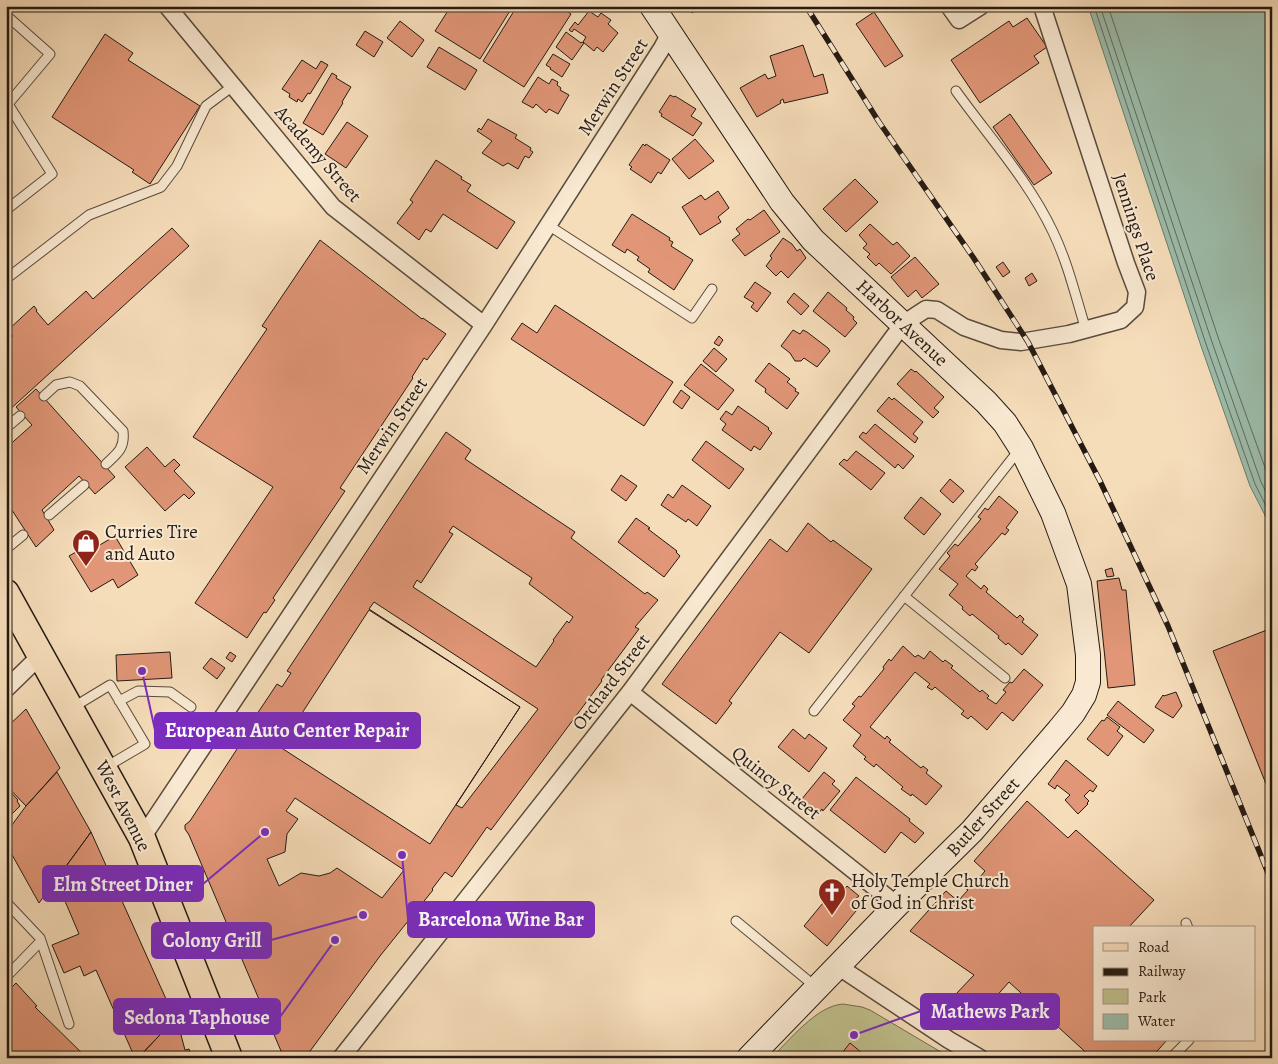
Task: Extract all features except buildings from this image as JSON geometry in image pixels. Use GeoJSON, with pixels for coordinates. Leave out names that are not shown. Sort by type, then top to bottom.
{"type":"FeatureCollection","features":[{"type":"Feature","properties":{"kind":"main road","name":"Harbor Avenue"},"geometry":{"type":"LineString","coordinates":[[652,6],[782,202],[813,240],[986,402],[1005,423],[1021,448],[1053,513],[1079,584],[1089,669]]}},
{"type":"Feature","properties":{"kind":"main road","name":"West Avenue"},"geometry":{"type":"LineString","coordinates":[[6,593],[42,654],[142,838],[229,1058]]}},
{"type":"Feature","properties":{"kind":"main road","name":"Butler Street"},"geometry":{"type":"LineString","coordinates":[[749,1058],[897,905],[972,831],[1073,713],[1084,695],[1089,669]]}},
{"type":"Feature","properties":{"kind":"street","name":"Academy Street"},"geometry":{"type":"LineString","coordinates":[[167,6],[333,207],[484,325]]}},
{"type":"Feature","properties":{"kind":"street"},"geometry":{"type":"LineString","coordinates":[[949,6],[959,20],[981,6]]}},
{"type":"Feature","properties":{"kind":"street","name":"Jennings Place"},"geometry":{"type":"LineString","coordinates":[[903,324],[926,309],[937,310],[964,327],[1001,340],[1028,342],[1086,330],[1121,320],[1136,307],[1137,292],[1042,6]]}},
{"type":"Feature","properties":{"kind":"street","name":"Merwin Street"},"geometry":{"type":"LineString","coordinates":[[142,838],[484,325],[670,33]]}},
{"type":"Feature","properties":{"kind":"street","name":"Orchard Street"},"geometry":{"type":"LineString","coordinates":[[341,1058],[630,692],[903,324]]}},
{"type":"Feature","properties":{"kind":"street"},"geometry":{"type":"LineString","coordinates":[[6,689],[42,654]]}},
{"type":"Feature","properties":{"kind":"street","name":"Quincy Street"},"geometry":{"type":"LineString","coordinates":[[630,692],[897,905]]}},
{"type":"Feature","properties":{"kind":"street"},"geometry":{"type":"LineString","coordinates":[[839,967],[949,1040],[980,1058]]}},
{"type":"Feature","properties":{"kind":"lane"},"geometry":{"type":"LineString","coordinates":[[6,15],[50,54],[7,105],[52,174],[6,210]]}},
{"type":"Feature","properties":{"kind":"lane"},"geometry":{"type":"LineString","coordinates":[[6,279],[89,215],[161,187],[177,166],[206,106],[233,86]]}},
{"type":"Feature","properties":{"kind":"lane"},"geometry":{"type":"LineString","coordinates":[[956,91],[1028,188],[1048,223],[1058,244],[1086,330]]}},
{"type":"Feature","properties":{"kind":"lane"},"geometry":{"type":"LineString","coordinates":[[548,225],[692,318],[712,289]]}},
{"type":"Feature","properties":{"kind":"lane"},"geometry":{"type":"LineString","coordinates":[[44,396],[56,385],[70,382],[80,386],[123,431],[124,441],[120,451],[106,464]]}},
{"type":"Feature","properties":{"kind":"lane"},"geometry":{"type":"LineString","coordinates":[[6,428],[20,416]]}},
{"type":"Feature","properties":{"kind":"lane"},"geometry":{"type":"LineString","coordinates":[[814,712],[1021,448]]}},
{"type":"Feature","properties":{"kind":"lane"},"geometry":{"type":"LineString","coordinates":[[49,515],[84,485]]}},
{"type":"Feature","properties":{"kind":"lane"},"geometry":{"type":"LineString","coordinates":[[6,549],[23,535]]}},
{"type":"Feature","properties":{"kind":"lane"},"geometry":{"type":"LineString","coordinates":[[904,596],[1005,678]]}},
{"type":"Feature","properties":{"kind":"lane"},"geometry":{"type":"LineString","coordinates":[[71,709],[110,685],[145,744],[104,768]]}},
{"type":"Feature","properties":{"kind":"lane"},"geometry":{"type":"LineString","coordinates":[[119,701],[138,691],[170,692],[190,707]]}},
{"type":"Feature","properties":{"kind":"lane"},"geometry":{"type":"LineString","coordinates":[[6,902],[41,941],[69,1024]]}},
{"type":"Feature","properties":{"kind":"lane"},"geometry":{"type":"LineString","coordinates":[[736,920],[817,988]]}},
{"type":"Feature","properties":{"kind":"lane"},"geometry":{"type":"LineString","coordinates":[[6,977],[41,941]]}},
{"type":"Feature","properties":{"kind":"lane"},"geometry":{"type":"LineString","coordinates":[[1171,1058],[1186,1042]]}},
{"type":"Feature","properties":{"kind":"green space"},"geometry":{"type":"Polygon","coordinates":[[[843,1004],[870,1010],[951,1058],[771,1058],[813,1017],[833,1006],[843,1004]]]}},
{"type":"Feature","properties":{"kind":"water"},"geometry":{"type":"Polygon","coordinates":[[[1088,6],[1272,6],[1272,529],[1250,486],[1201,346],[1088,6]]]}},
{"type":"Feature","properties":{"kind":"railway"},"geometry":{"type":"LineString","coordinates":[[806,6],[879,122],[973,257],[1028,342],[1100,481],[1168,626],[1272,883]]}},
{"type":"Feature","properties":{"kind":"place","name":"Curries Tire and Auto"},"geometry":{"type":"Point","coordinates":[86,567]}},
{"type":"Feature","properties":{"kind":"place","name":"European Auto Center Repair"},"geometry":{"type":"Point","coordinates":[142,671]}},
{"type":"Feature","properties":{"kind":"place","name":"Elm Street Diner"},"geometry":{"type":"Point","coordinates":[265,832]}},
{"type":"Feature","properties":{"kind":"place","name":"Barcelona Wine Bar"},"geometry":{"type":"Point","coordinates":[402,855]}},
{"type":"Feature","properties":{"kind":"place","name":"Colony Grill"},"geometry":{"type":"Point","coordinates":[363,915]}},
{"type":"Feature","properties":{"kind":"place","name":"Holy Temple Church of God in Christ"},"geometry":{"type":"Point","coordinates":[832,916]}},
{"type":"Feature","properties":{"kind":"place","name":"Sedona Taphouse"},"geometry":{"type":"Point","coordinates":[335,940]}},
{"type":"Feature","properties":{"kind":"place","name":"Mathews Park"},"geometry":{"type":"Point","coordinates":[854,1035]}}]}
